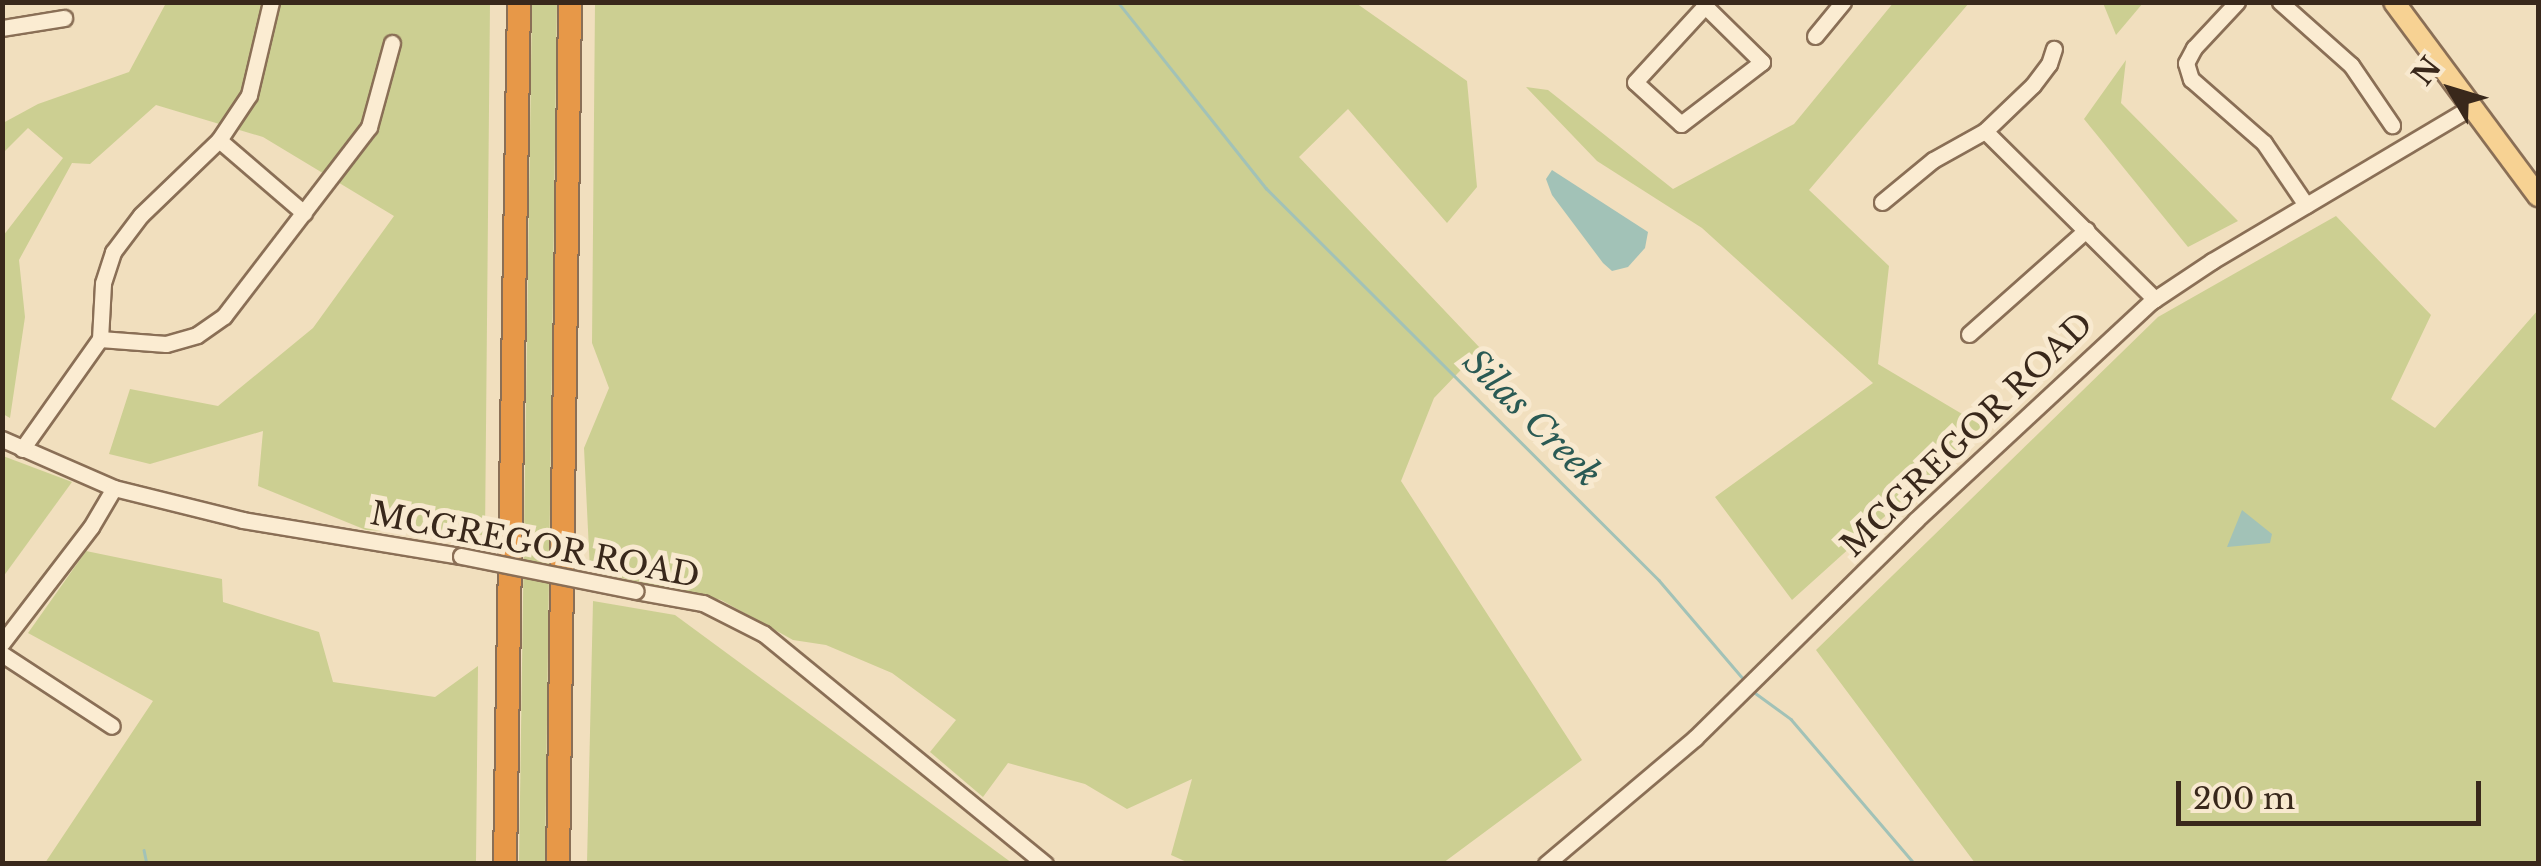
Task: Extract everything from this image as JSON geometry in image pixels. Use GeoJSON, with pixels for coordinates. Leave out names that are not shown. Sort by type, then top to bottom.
{"type":"FeatureCollection","features":[{"type":"Feature","properties":{"kind":"highway"},"geometry":{"type":"LineString","coordinates":[[505,864],[519,2]]}},
{"type":"Feature","properties":{"kind":"highway"},"geometry":{"type":"LineString","coordinates":[[558,864],[570,2]]}},
{"type":"Feature","properties":{"kind":"main road"},"geometry":{"type":"LineString","coordinates":[[2394,2],[2538,196]]}},
{"type":"Feature","properties":{"kind":"street"},"geometry":{"type":"LineString","coordinates":[[22,449],[100,339],[103,283],[113,252],[141,215],[219,140],[249,95],[271,2]]}},
{"type":"Feature","properties":{"kind":"street"},"geometry":{"type":"LineString","coordinates":[[1815,36],[1843,2]]}},
{"type":"Feature","properties":{"kind":"street"},"geometry":{"type":"LineString","coordinates":[[2237,2],[2194,48],[2186,62],[2191,79],[2264,142],[2306,206]]}},
{"type":"Feature","properties":{"kind":"street"},"geometry":{"type":"LineString","coordinates":[[2280,2],[2350,64],[2392,126]]}},
{"type":"Feature","properties":{"kind":"street"},"geometry":{"type":"LineString","coordinates":[[1708,4],[1762,62],[1681,124],[1635,82],[1708,4]]}},
{"type":"Feature","properties":{"kind":"street"},"geometry":{"type":"LineString","coordinates":[[2,28],[64,18]]}},
{"type":"Feature","properties":{"kind":"street"},"geometry":{"type":"LineString","coordinates":[[100,339],[166,344],[209,328],[240,299],[369,127],[392,43]]}},
{"type":"Feature","properties":{"kind":"street"},"geometry":{"type":"LineString","coordinates":[[1882,202],[1934,160],[1984,131],[2032,85],[2049,64],[2054,48]]}},
{"type":"Feature","properties":{"kind":"street","name":"MCGREGOR ROAD"},"geometry":{"type":"LineString","coordinates":[[1546,864],[1695,738],[1916,520],[2155,299],[2472,107]]}},
{"type":"Feature","properties":{"kind":"street"},"geometry":{"type":"LineString","coordinates":[[1984,131],[2155,299]]}},
{"type":"Feature","properties":{"kind":"street"},"geometry":{"type":"LineString","coordinates":[[219,140],[304,213]]}},
{"type":"Feature","properties":{"kind":"street"},"geometry":{"type":"LineString","coordinates":[[1969,334],[2086,230]]}},
{"type":"Feature","properties":{"kind":"street","name":"MCGREGOR ROAD"},"geometry":{"type":"LineString","coordinates":[[2,439],[114,488],[243,520],[460,556],[703,603],[764,634],[1045,864]]}},
{"type":"Feature","properties":{"kind":"street"},"geometry":{"type":"LineString","coordinates":[[2,644],[91,527],[114,488]]}},
{"type":"Feature","properties":{"kind":"street"},"geometry":{"type":"LineString","coordinates":[[2,654],[112,726]]}},
{"type":"Feature","properties":{"kind":"green space"},"geometry":{"type":"Polygon","coordinates":[[[557,2],[545,863],[519,864],[532,3],[557,2]]]}},
{"type":"Feature","properties":{"kind":"green space"},"geometry":{"type":"Polygon","coordinates":[[[1894,2],[1969,3],[1809,190],[1889,266],[1878,364],[1984,427],[1792,600],[1715,497],[1873,383],[1702,228],[1597,161],[1526,87],[1548,90],[1673,189],[1794,124],[1894,2]]]}},
{"type":"Feature","properties":{"kind":"green space"},"geometry":{"type":"Polygon","coordinates":[[[166,3],[490,3],[485,535],[366,530],[258,486],[263,431],[150,464],[109,454],[130,389],[218,406],[313,328],[394,216],[263,137],[156,105],[90,164],[72,163],[19,260],[25,317],[10,418],[3,414],[3,236],[63,158],[28,128],[3,153],[3,123],[38,104],[129,72],[166,3]]]}},
{"type":"Feature","properties":{"kind":"green space"},"geometry":{"type":"Polygon","coordinates":[[[595,3],[1356,3],[1467,81],[1477,187],[1447,223],[1348,109],[1299,157],[1481,349],[1434,398],[1401,481],[1582,760],[1443,863],[1189,863],[1171,855],[1192,779],[1127,809],[1085,784],[1008,763],[983,797],[930,752],[956,720],[892,673],[826,645],[793,640],[721,600],[590,571],[584,448],[609,388],[592,343],[595,3]]]}},
{"type":"Feature","properties":{"kind":"green space"},"geometry":{"type":"Polygon","coordinates":[[[2103,3],[2143,3],[2116,35],[2103,3]]]}},
{"type":"Feature","properties":{"kind":"green space"},"geometry":{"type":"Polygon","coordinates":[[[2126,60],[2121,103],[2238,221],[2188,247],[2084,119],[2126,60]]]}},
{"type":"Feature","properties":{"kind":"green space"},"geometry":{"type":"Polygon","coordinates":[[[2336,216],[2431,315],[2391,399],[2435,428],[2538,310],[2538,863],[1975,863],[1816,650],[2158,317],[2336,216]]]}},
{"type":"Feature","properties":{"kind":"green space"},"geometry":{"type":"Polygon","coordinates":[[[3,456],[72,482],[3,577],[3,456]]]}},
{"type":"Feature","properties":{"kind":"green space"},"geometry":{"type":"Polygon","coordinates":[[[86,551],[222,579],[223,602],[319,632],[333,682],[435,697],[478,666],[476,863],[45,863],[153,701],[28,633],[86,551]]]}},
{"type":"Feature","properties":{"kind":"green space"},"geometry":{"type":"Polygon","coordinates":[[[593,601],[675,615],[1012,863],[587,863],[593,601]]]}},
{"type":"Feature","properties":{"kind":"water"},"geometry":{"type":"Polygon","coordinates":[[[1552,170],[1648,232],[1645,248],[1628,267],[1612,271],[1603,263],[1552,195],[1546,179],[1552,170]]]}},
{"type":"Feature","properties":{"kind":"water"},"geometry":{"type":"Polygon","coordinates":[[[2242,510],[2272,534],[2270,543],[2227,547],[2242,510]]]}},
{"type":"Feature","properties":{"kind":"waterway","name":"Silas Creek"},"geometry":{"type":"LineString","coordinates":[[1118,2],[1266,188],[1659,580],[1746,682]]}},
{"type":"Feature","properties":{"kind":"waterway","name":"Silas Creek"},"geometry":{"type":"LineString","coordinates":[[1754,692],[1791,719],[1915,864]]}},
{"type":"Feature","properties":{"kind":"waterway"},"geometry":{"type":"LineString","coordinates":[[144,850],[147,864]]}}]}
